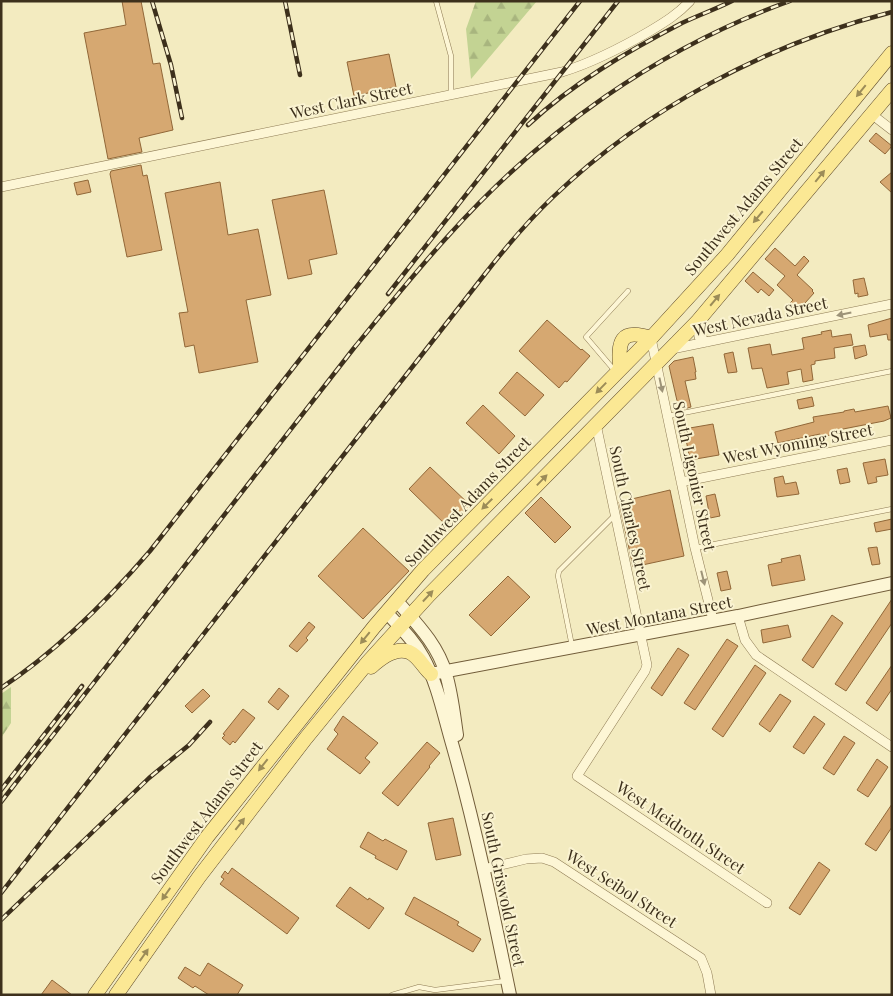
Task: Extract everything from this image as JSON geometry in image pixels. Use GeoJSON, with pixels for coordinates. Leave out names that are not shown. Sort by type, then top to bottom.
{"type":"FeatureCollection","features":[{"type":"Feature","properties":{"kind":"main road","name":"Southwest Adams Street"},"geometry":{"type":"LineString","coordinates":[[95,995],[207,837],[323,689],[423,570],[651,338],[727,255],[892,53]]}},
{"type":"Feature","properties":{"kind":"main road","name":"Southwest Adams Street"},"geometry":{"type":"LineString","coordinates":[[116,995],[199,876],[338,698],[400,626],[596,424],[655,357],[669,349],[697,322],[870,113],[892,90]]}},
{"type":"Feature","properties":{"kind":"main road"},"geometry":{"type":"LineString","coordinates":[[618,370],[618,352],[621,342],[633,334],[651,338]]}},
{"type":"Feature","properties":{"kind":"main road"},"geometry":{"type":"LineString","coordinates":[[338,698],[374,664],[396,652],[405,651],[413,654],[431,674]]}},
{"type":"Feature","properties":{"kind":"street","name":"West Clark Street"},"geometry":{"type":"LineString","coordinates":[[1,187],[562,72],[587,64],[619,49],[680,12],[690,1]]}},
{"type":"Feature","properties":{"kind":"street"},"geometry":{"type":"LineString","coordinates":[[870,113],[892,130]]}},
{"type":"Feature","properties":{"kind":"street","name":"West Nevada Street"},"geometry":{"type":"LineString","coordinates":[[669,349],[892,304]]}},
{"type":"Feature","properties":{"kind":"street"},"geometry":{"type":"LineString","coordinates":[[697,322],[699,337],[707,342]]}},
{"type":"Feature","properties":{"kind":"street","name":"South Ligonier Street"},"geometry":{"type":"LineString","coordinates":[[651,338],[695,548],[713,620]]}},
{"type":"Feature","properties":{"kind":"street"},"geometry":{"type":"LineString","coordinates":[[633,355],[655,357]]}},
{"type":"Feature","properties":{"kind":"street","name":"South Charles Street"},"geometry":{"type":"LineString","coordinates":[[577,776],[645,671],[647,665],[596,424]]}},
{"type":"Feature","properties":{"kind":"street","name":"West Wyoming Street"},"geometry":{"type":"LineString","coordinates":[[681,482],[892,440]]}},
{"type":"Feature","properties":{"kind":"street","name":"West Montana Street"},"geometry":{"type":"LineString","coordinates":[[431,674],[446,673],[738,616],[892,583]]}},
{"type":"Feature","properties":{"kind":"street","name":"South Griswold Street"},"geometry":{"type":"LineString","coordinates":[[397,601],[430,640],[446,673],[465,790]]}},
{"type":"Feature","properties":{"kind":"street","name":"South Griswold Street"},"geometry":{"type":"LineString","coordinates":[[387,613],[418,648],[431,674],[465,790],[484,869],[510,995]]}},
{"type":"Feature","properties":{"kind":"street"},"geometry":{"type":"LineString","coordinates":[[738,616],[745,640],[756,655],[892,747]]}},
{"type":"Feature","properties":{"kind":"street","name":"West Meidroth Street"},"geometry":{"type":"LineString","coordinates":[[577,776],[768,903]]}},
{"type":"Feature","properties":{"kind":"street","name":"West Seibol Street"},"geometry":{"type":"LineString","coordinates":[[484,869],[526,859],[542,858],[554,862],[701,958],[707,973],[711,995]]}},
{"type":"Feature","properties":{"kind":"lane"},"geometry":{"type":"LineString","coordinates":[[436,1],[451,56],[451,95]]}},
{"type":"Feature","properties":{"kind":"lane"},"geometry":{"type":"LineString","coordinates":[[618,370],[586,337],[628,290]]}},
{"type":"Feature","properties":{"kind":"lane"},"geometry":{"type":"LineString","coordinates":[[667,416],[892,371]]}},
{"type":"Feature","properties":{"kind":"lane"},"geometry":{"type":"LineString","coordinates":[[695,548],[892,509]]}},
{"type":"Feature","properties":{"kind":"lane"},"geometry":{"type":"LineString","coordinates":[[573,647],[558,576],[559,570],[615,515]]}},
{"type":"Feature","properties":{"kind":"lane"},"geometry":{"type":"LineString","coordinates":[[392,995],[419,987],[435,990],[507,981]]}},
{"type":"Feature","properties":{"kind":"green space"},"geometry":{"type":"Polygon","coordinates":[[[476,1],[537,1],[471,79],[466,29],[476,1]]]}},
{"type":"Feature","properties":{"kind":"green space"},"geometry":{"type":"Polygon","coordinates":[[[11,687],[11,723],[1,738],[1,694],[11,687]]]}},
{"type":"Feature","properties":{"kind":"building"},"geometry":{"type":"Polygon","coordinates":[[[122,1],[141,1],[153,64],[160,63],[173,130],[139,138],[142,152],[108,159],[84,33],[126,25],[122,1]]]}},
{"type":"Feature","properties":{"kind":"building"},"geometry":{"type":"Polygon","coordinates":[[[389,54],[396,87],[354,96],[347,62],[389,54]]]}},
{"type":"Feature","properties":{"kind":"building"},"geometry":{"type":"Polygon","coordinates":[[[876,133],[892,146],[885,154],[869,141],[876,133]]]}},
{"type":"Feature","properties":{"kind":"building"},"geometry":{"type":"Polygon","coordinates":[[[141,165],[143,176],[147,175],[162,250],[127,257],[110,174],[111,171],[141,165]]]}},
{"type":"Feature","properties":{"kind":"building"},"geometry":{"type":"Polygon","coordinates":[[[892,172],[892,193],[880,182],[892,172]]]}},
{"type":"Feature","properties":{"kind":"building"},"geometry":{"type":"Polygon","coordinates":[[[88,180],[91,192],[77,195],[74,183],[88,180]]]}},
{"type":"Feature","properties":{"kind":"building"},"geometry":{"type":"Polygon","coordinates":[[[220,182],[228,235],[258,229],[271,295],[246,300],[258,362],[199,373],[194,345],[185,347],[179,313],[188,312],[165,193],[220,182]]]}},
{"type":"Feature","properties":{"kind":"building"},"geometry":{"type":"Polygon","coordinates":[[[324,190],[337,254],[309,260],[312,274],[288,279],[272,200],[324,190]]]}},
{"type":"Feature","properties":{"kind":"building"},"geometry":{"type":"Polygon","coordinates":[[[775,248],[795,266],[804,256],[809,261],[797,275],[814,293],[805,303],[801,306],[799,304],[795,309],[789,304],[793,300],[777,285],[785,276],[765,259],[775,248]]]}},
{"type":"Feature","properties":{"kind":"building"},"geometry":{"type":"Polygon","coordinates":[[[753,272],[774,290],[769,296],[761,289],[758,293],[745,281],[753,272]]]}},
{"type":"Feature","properties":{"kind":"building"},"geometry":{"type":"Polygon","coordinates":[[[864,278],[868,295],[858,297],[858,293],[855,294],[853,280],[864,278]]]}},
{"type":"Feature","properties":{"kind":"building"},"geometry":{"type":"Polygon","coordinates":[[[892,318],[892,340],[888,340],[887,334],[870,337],[868,325],[892,318]]]}},
{"type":"Feature","properties":{"kind":"building"},"geometry":{"type":"Polygon","coordinates":[[[547,320],[590,356],[567,382],[565,381],[559,388],[519,351],[547,320]]]}},
{"type":"Feature","properties":{"kind":"building"},"geometry":{"type":"Polygon","coordinates":[[[831,330],[832,337],[851,334],[853,345],[834,348],[835,358],[815,361],[815,364],[811,365],[813,380],[803,382],[801,369],[787,372],[789,384],[767,388],[762,368],[752,369],[748,348],[770,344],[772,355],[804,349],[802,338],[831,330]]]}},
{"type":"Feature","properties":{"kind":"building"},"geometry":{"type":"Polygon","coordinates":[[[865,345],[867,355],[855,359],[853,347],[865,345]]]}},
{"type":"Feature","properties":{"kind":"building"},"geometry":{"type":"Polygon","coordinates":[[[733,352],[737,372],[728,373],[724,354],[733,352]]]}},
{"type":"Feature","properties":{"kind":"building"},"geometry":{"type":"Polygon","coordinates":[[[693,357],[696,379],[685,381],[691,407],[684,409],[683,404],[678,405],[669,366],[674,361],[693,357]]]}},
{"type":"Feature","properties":{"kind":"building"},"geometry":{"type":"Polygon","coordinates":[[[517,372],[544,395],[525,416],[499,393],[517,372]]]}},
{"type":"Feature","properties":{"kind":"building"},"geometry":{"type":"Polygon","coordinates":[[[812,397],[814,406],[799,409],[797,400],[812,397]]]}},
{"type":"Feature","properties":{"kind":"building"},"geometry":{"type":"Polygon","coordinates":[[[483,405],[515,436],[499,454],[466,423],[483,405]]]}},
{"type":"Feature","properties":{"kind":"building"},"geometry":{"type":"Polygon","coordinates":[[[888,406],[891,418],[884,421],[838,430],[839,433],[821,437],[820,434],[778,443],[775,432],[814,422],[813,417],[854,409],[855,412],[888,406]]]}},
{"type":"Feature","properties":{"kind":"building"},"geometry":{"type":"Polygon","coordinates":[[[713,424],[719,455],[690,460],[684,429],[713,424]]]}},
{"type":"Feature","properties":{"kind":"building"},"geometry":{"type":"Polygon","coordinates":[[[885,459],[888,475],[876,477],[877,482],[868,484],[863,463],[885,459]]]}},
{"type":"Feature","properties":{"kind":"building"},"geometry":{"type":"Polygon","coordinates":[[[430,467],[471,506],[450,529],[409,489],[430,467]]]}},
{"type":"Feature","properties":{"kind":"building"},"geometry":{"type":"Polygon","coordinates":[[[847,468],[850,482],[840,484],[837,470],[847,468]]]}},
{"type":"Feature","properties":{"kind":"building"},"geometry":{"type":"Polygon","coordinates":[[[783,476],[785,484],[796,482],[799,494],[777,497],[774,478],[783,476]]]}},
{"type":"Feature","properties":{"kind":"building"},"geometry":{"type":"Polygon","coordinates":[[[670,490],[684,556],[633,567],[619,502],[670,490]]]}},
{"type":"Feature","properties":{"kind":"building"},"geometry":{"type":"Polygon","coordinates":[[[715,494],[720,516],[710,518],[706,496],[715,494]]]}},
{"type":"Feature","properties":{"kind":"building"},"geometry":{"type":"Polygon","coordinates":[[[541,497],[571,527],[555,543],[525,513],[541,497]]]}},
{"type":"Feature","properties":{"kind":"building"},"geometry":{"type":"Polygon","coordinates":[[[892,519],[892,529],[876,532],[874,523],[892,519]]]}},
{"type":"Feature","properties":{"kind":"building"},"geometry":{"type":"Polygon","coordinates":[[[363,528],[409,571],[363,619],[318,576],[363,528]]]}},
{"type":"Feature","properties":{"kind":"building"},"geometry":{"type":"Polygon","coordinates":[[[877,547],[880,564],[872,565],[868,548],[877,547]]]}},
{"type":"Feature","properties":{"kind":"building"},"geometry":{"type":"Polygon","coordinates":[[[800,555],[805,580],[772,586],[768,565],[782,562],[781,559],[800,555]]]}},
{"type":"Feature","properties":{"kind":"building"},"geometry":{"type":"Polygon","coordinates":[[[727,571],[731,589],[721,591],[717,573],[727,571]]]}},
{"type":"Feature","properties":{"kind":"building"},"geometry":{"type":"Polygon","coordinates":[[[508,576],[530,597],[491,636],[469,615],[508,576]]]}},
{"type":"Feature","properties":{"kind":"building"},"geometry":{"type":"Polygon","coordinates":[[[892,599],[892,623],[846,691],[835,684],[892,599]]]}},
{"type":"Feature","properties":{"kind":"building"},"geometry":{"type":"Polygon","coordinates":[[[832,615],[843,623],[813,668],[802,660],[832,615]]]}},
{"type":"Feature","properties":{"kind":"building"},"geometry":{"type":"Polygon","coordinates":[[[309,622],[315,627],[306,638],[308,640],[297,652],[289,646],[309,622]]]}},
{"type":"Feature","properties":{"kind":"building"},"geometry":{"type":"Polygon","coordinates":[[[788,625],[791,637],[763,643],[761,630],[788,625]]]}},
{"type":"Feature","properties":{"kind":"building"},"geometry":{"type":"Polygon","coordinates":[[[727,639],[738,646],[695,710],[684,703],[727,639]]]}},
{"type":"Feature","properties":{"kind":"building"},"geometry":{"type":"Polygon","coordinates":[[[678,648],[689,655],[662,696],[651,688],[678,648]]]}},
{"type":"Feature","properties":{"kind":"building"},"geometry":{"type":"Polygon","coordinates":[[[755,665],[766,673],[723,737],[712,729],[755,665]]]}},
{"type":"Feature","properties":{"kind":"building"},"geometry":{"type":"Polygon","coordinates":[[[892,665],[892,689],[877,711],[866,703],[892,665]]]}},
{"type":"Feature","properties":{"kind":"building"},"geometry":{"type":"Polygon","coordinates":[[[279,688],[289,696],[278,710],[268,702],[279,688]]]}},
{"type":"Feature","properties":{"kind":"building"},"geometry":{"type":"Polygon","coordinates":[[[203,689],[210,696],[192,713],[185,706],[203,689]]]}},
{"type":"Feature","properties":{"kind":"building"},"geometry":{"type":"Polygon","coordinates":[[[780,694],[791,701],[770,732],[759,724],[780,694]]]}},
{"type":"Feature","properties":{"kind":"building"},"geometry":{"type":"Polygon","coordinates":[[[243,709],[255,718],[235,743],[233,741],[230,745],[222,738],[225,735],[223,734],[243,709]]]}},
{"type":"Feature","properties":{"kind":"building"},"geometry":{"type":"Polygon","coordinates":[[[343,716],[378,743],[365,758],[370,762],[360,774],[327,749],[338,734],[334,730],[343,716]]]}},
{"type":"Feature","properties":{"kind":"building"},"geometry":{"type":"Polygon","coordinates":[[[814,716],[825,724],[804,754],[793,747],[814,716]]]}},
{"type":"Feature","properties":{"kind":"building"},"geometry":{"type":"Polygon","coordinates":[[[844,736],[855,743],[834,775],[823,768],[844,736]]]}},
{"type":"Feature","properties":{"kind":"building"},"geometry":{"type":"Polygon","coordinates":[[[427,742],[440,753],[398,806],[382,793],[427,742]]]}},
{"type":"Feature","properties":{"kind":"building"},"geometry":{"type":"Polygon","coordinates":[[[877,759],[888,767],[868,797],[857,790],[877,759]]]}},
{"type":"Feature","properties":{"kind":"building"},"geometry":{"type":"Polygon","coordinates":[[[892,804],[892,827],[876,851],[865,844],[892,804]]]}},
{"type":"Feature","properties":{"kind":"building"},"geometry":{"type":"Polygon","coordinates":[[[453,818],[461,855],[436,860],[428,823],[453,818]]]}},
{"type":"Feature","properties":{"kind":"building"},"geometry":{"type":"Polygon","coordinates":[[[368,832],[383,841],[385,839],[407,851],[397,870],[360,847],[368,832]]]}},
{"type":"Feature","properties":{"kind":"building"},"geometry":{"type":"Polygon","coordinates":[[[819,862],[830,870],[800,915],[789,908],[819,862]]]}},
{"type":"Feature","properties":{"kind":"building"},"geometry":{"type":"Polygon","coordinates":[[[232,868],[299,918],[287,934],[220,884],[224,879],[221,877],[225,871],[228,874],[232,868]]]}},
{"type":"Feature","properties":{"kind":"building"},"geometry":{"type":"Polygon","coordinates":[[[350,887],[368,900],[369,898],[384,908],[369,929],[336,906],[350,887]]]}},
{"type":"Feature","properties":{"kind":"building"},"geometry":{"type":"Polygon","coordinates":[[[414,897],[459,922],[457,925],[481,939],[473,952],[405,914],[414,897]]]}},
{"type":"Feature","properties":{"kind":"building"},"geometry":{"type":"Polygon","coordinates":[[[208,963],[243,985],[237,995],[209,995],[195,986],[193,988],[178,978],[185,967],[200,976],[208,963]]]}},
{"type":"Feature","properties":{"kind":"building"},"geometry":{"type":"Polygon","coordinates":[[[52,980],[72,995],[41,995],[52,980]]]}},
{"type":"Feature","properties":{"kind":"railway"},"geometry":{"type":"LineString","coordinates":[[152,1],[171,65],[182,118]]}},
{"type":"Feature","properties":{"kind":"railway"},"geometry":{"type":"LineString","coordinates":[[285,1],[300,75]]}},
{"type":"Feature","properties":{"kind":"railway"},"geometry":{"type":"LineString","coordinates":[[1,688],[22,674],[80,625],[150,551],[580,1]]}},
{"type":"Feature","properties":{"kind":"railway"},"geometry":{"type":"LineString","coordinates":[[388,294],[618,1]]}},
{"type":"Feature","properties":{"kind":"railway"},"geometry":{"type":"LineString","coordinates":[[528,125],[563,95],[621,57],[682,23],[732,1]]}},
{"type":"Feature","properties":{"kind":"railway"},"geometry":{"type":"LineString","coordinates":[[1,802],[354,348],[425,262],[485,197],[523,161],[563,128],[649,68],[742,20],[790,1]]}},
{"type":"Feature","properties":{"kind":"railway"},"geometry":{"type":"LineString","coordinates":[[1,893],[493,264],[553,197],[589,165],[628,135],[710,83],[754,61],[799,42],[845,25],[892,12]]}},
{"type":"Feature","properties":{"kind":"railway"},"geometry":{"type":"LineString","coordinates":[[1,790],[82,686]]}},
{"type":"Feature","properties":{"kind":"railway"},"geometry":{"type":"LineString","coordinates":[[1,920],[149,778],[189,745],[210,722]]}}]}
